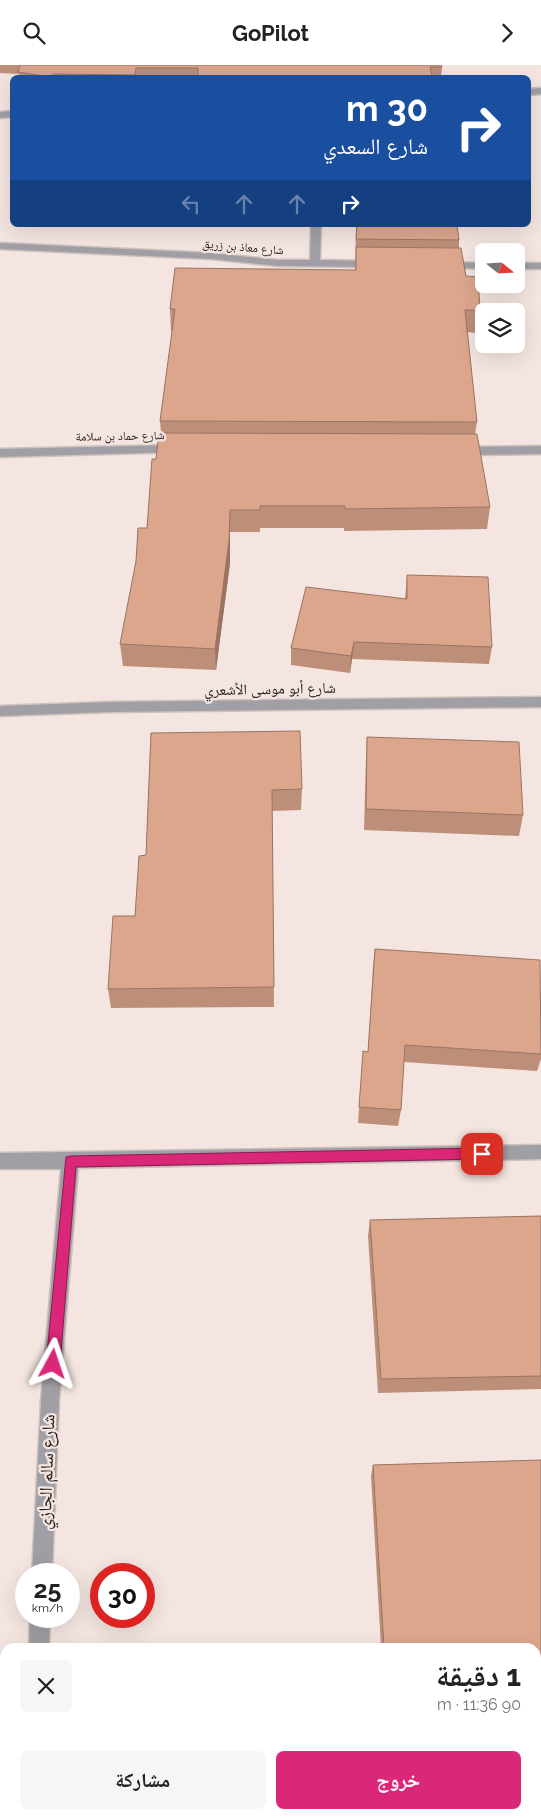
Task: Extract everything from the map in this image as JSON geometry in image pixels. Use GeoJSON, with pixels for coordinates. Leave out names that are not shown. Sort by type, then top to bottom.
{"type":"FeatureCollection","features":[{"type":"Feature","properties":{"kind":"street"},"geometry":{"type":"LineString","coordinates":[[315,264],[316,227]]}},
{"type":"Feature","properties":{"kind":"street","name":"شارع معاذ بن زريق"},"geometry":{"type":"LineString","coordinates":[[0,246],[315,264],[384,265]]}},
{"type":"Feature","properties":{"kind":"street"},"geometry":{"type":"LineString","coordinates":[[434,265],[475,265]]}},
{"type":"Feature","properties":{"kind":"street"},"geometry":{"type":"LineString","coordinates":[[525,266],[541,266]]}},
{"type":"Feature","properties":{"kind":"street","name":"شارع حماد بن سلامة"},"geometry":{"type":"LineString","coordinates":[[0,453],[190,449]]}},
{"type":"Feature","properties":{"kind":"street"},"geometry":{"type":"LineString","coordinates":[[452,451],[541,450]]}},
{"type":"Feature","properties":{"kind":"street","name":"شارع أبو موسى الأشعري"},"geometry":{"type":"LineString","coordinates":[[0,711],[110,707],[541,703]]}},
{"type":"Feature","properties":{"kind":"street"},"geometry":{"type":"LineString","coordinates":[[0,1161],[541,1153]]}},
{"type":"Feature","properties":{"kind":"street","name":"شارع سالم الجازي"},"geometry":{"type":"LineString","coordinates":[[43,1563],[50,1401],[70,1161]]}},
{"type":"Feature","properties":{"kind":"street"},"geometry":{"type":"LineString","coordinates":[[39,1643],[40,1628]]}},
{"type":"Feature","properties":{"kind":"building"},"geometry":{"type":"Polygon","coordinates":[[[20,65],[441,65],[442,67],[430,67],[432,75],[198,75],[198,68],[136,68],[135,75],[38,75],[18,72],[20,65]]]}},
{"type":"Feature","properties":{"kind":"building"},"geometry":{"type":"Polygon","coordinates":[[[357,227],[457,227],[459,240],[356,239],[357,227]]]}},
{"type":"Feature","properties":{"kind":"building"},"geometry":{"type":"Polygon","coordinates":[[[356,247],[461,248],[466,276],[475,277],[475,293],[479,293],[480,303],[475,303],[475,310],[465,310],[477,422],[160,421],[175,309],[170,309],[175,268],[356,270],[356,247]]]}},
{"type":"Feature","properties":{"kind":"building"},"geometry":{"type":"Polygon","coordinates":[[[159,433],[477,434],[490,507],[345,509],[345,506],[260,506],[260,510],[230,510],[229,541],[215,649],[120,644],[136,561],[138,528],[147,528],[152,459],[156,459],[159,433]]]}},
{"type":"Feature","properties":{"kind":"building"},"geometry":{"type":"Polygon","coordinates":[[[407,575],[488,577],[492,647],[354,642],[351,656],[291,648],[306,587],[407,599],[407,575]]]}},
{"type":"Feature","properties":{"kind":"building"},"geometry":{"type":"Polygon","coordinates":[[[300,731],[302,789],[272,790],[274,987],[108,989],[113,916],[135,916],[139,856],[146,855],[151,733],[300,731]]]}},
{"type":"Feature","properties":{"kind":"building"},"geometry":{"type":"Polygon","coordinates":[[[367,737],[519,742],[523,815],[366,809],[367,737]]]}},
{"type":"Feature","properties":{"kind":"building"},"geometry":{"type":"Polygon","coordinates":[[[375,949],[540,960],[541,1054],[405,1045],[401,1110],[359,1107],[363,1051],[368,1052],[375,949]]]}},
{"type":"Feature","properties":{"kind":"building"},"geometry":{"type":"Polygon","coordinates":[[[541,1216],[541,1376],[381,1379],[370,1220],[541,1216]]]}},
{"type":"Feature","properties":{"kind":"building"},"geometry":{"type":"Polygon","coordinates":[[[541,1460],[541,1643],[384,1643],[373,1465],[541,1460]]]}},
{"type":"Feature","properties":{"kind":"route"},"geometry":{"type":"LineString","coordinates":[[53,1364],[70,1161],[482,1154]]}}]}
